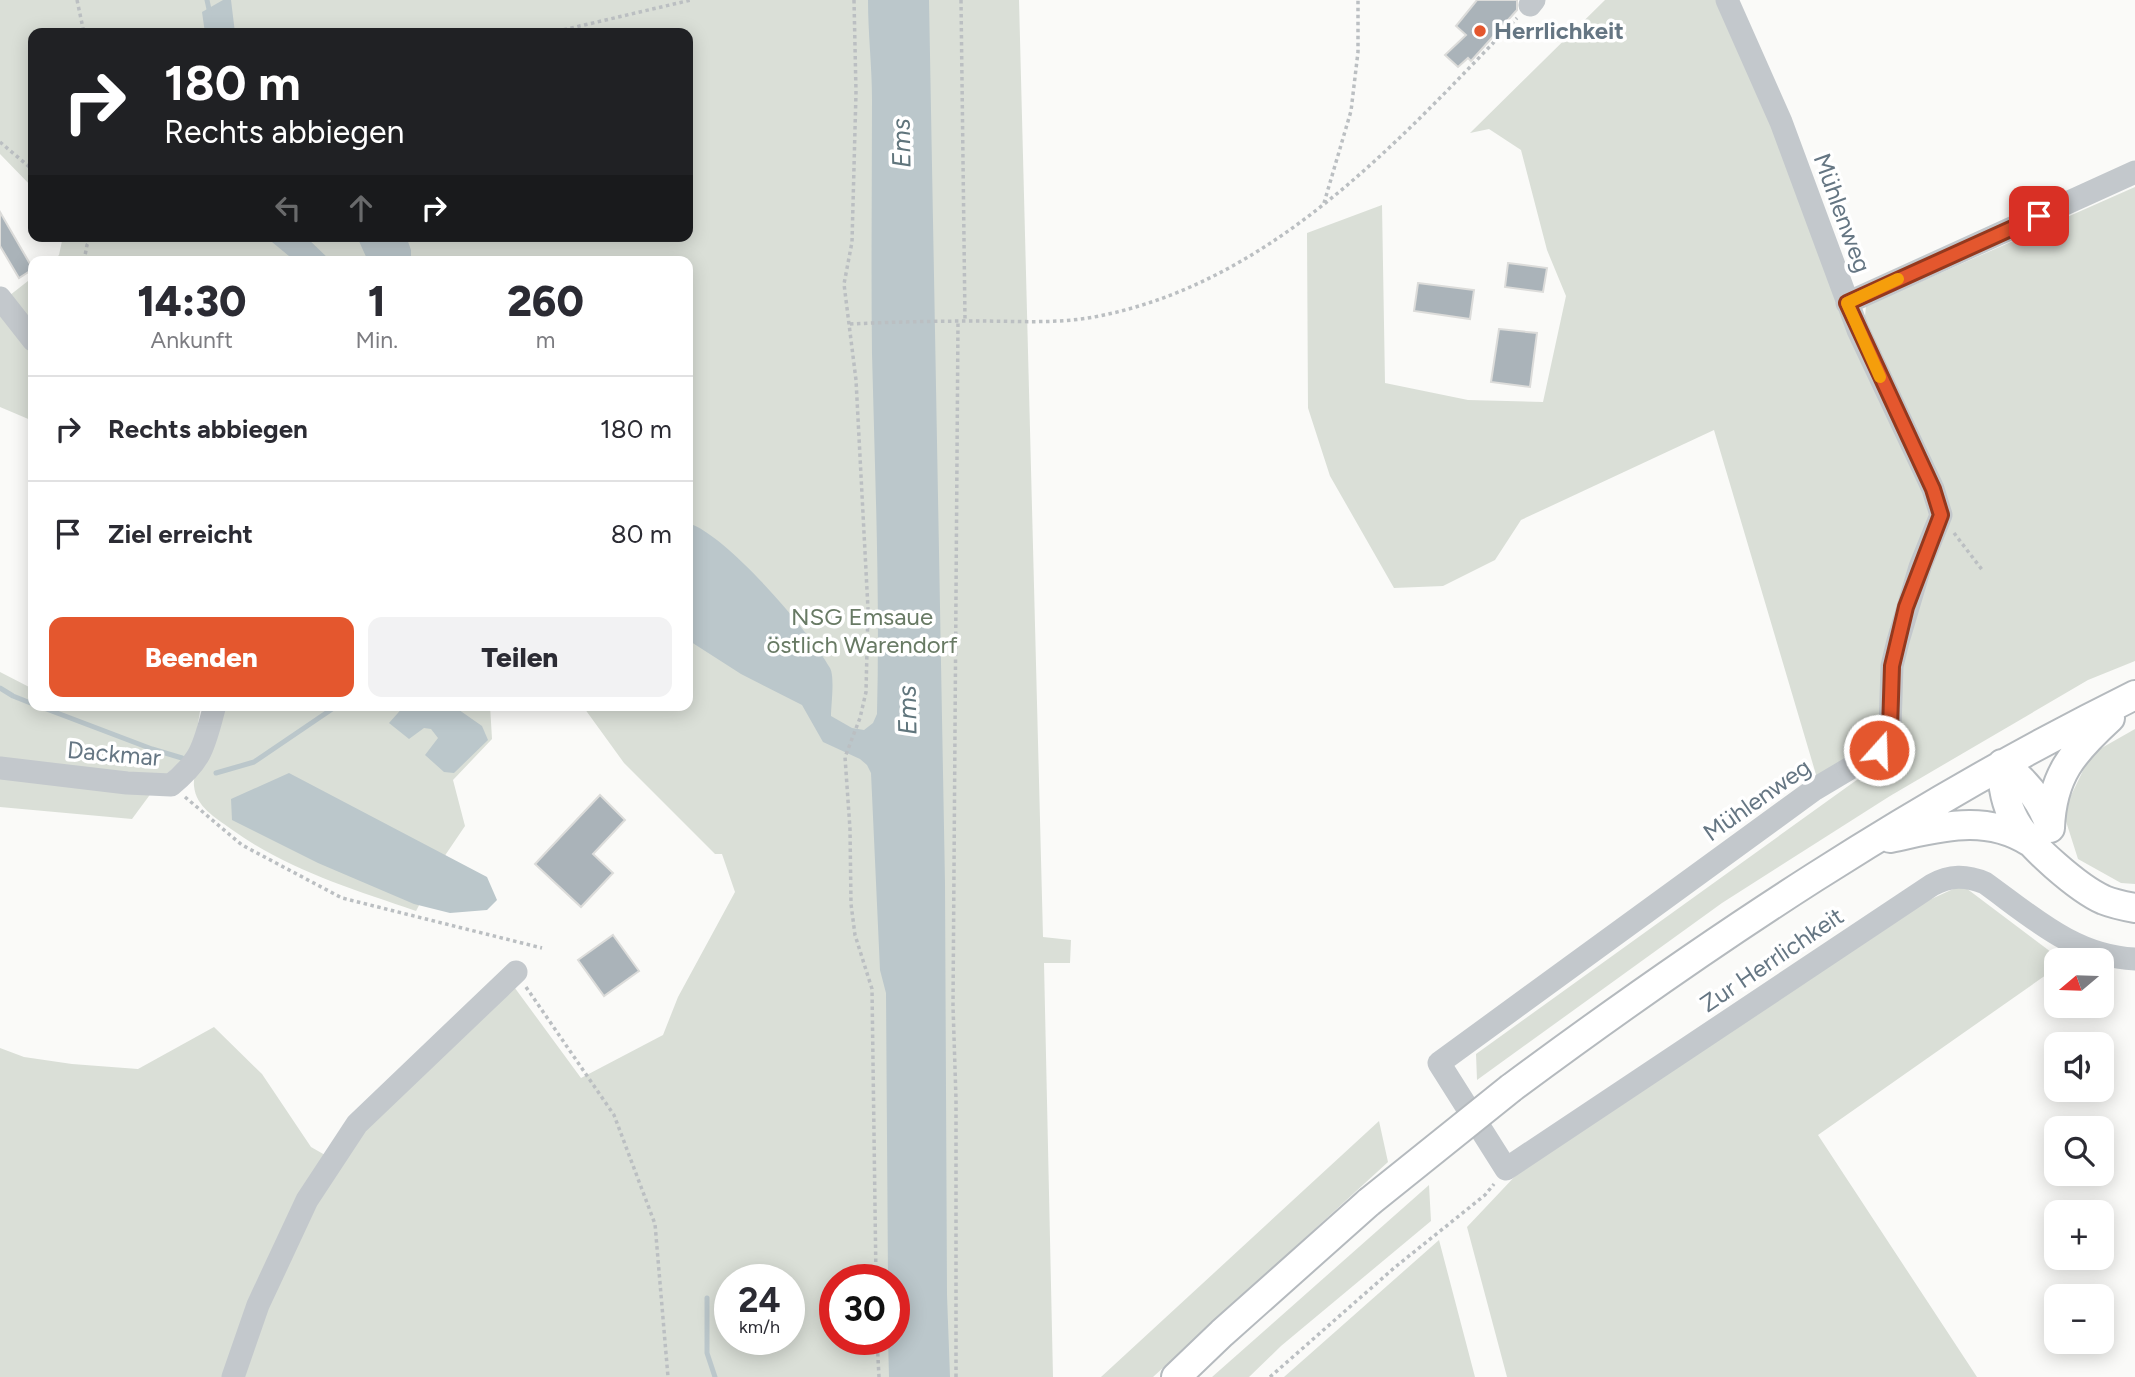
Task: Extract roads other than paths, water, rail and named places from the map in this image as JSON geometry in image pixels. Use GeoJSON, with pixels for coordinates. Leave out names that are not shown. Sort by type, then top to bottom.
{"type":"FeatureCollection","features":[{"type":"Feature","properties":{"kind":"main road"},"geometry":{"type":"LineString","coordinates":[[1176,1377],[1369,1202],[1511,1088],[1675,968],[1867,844],[2002,764],[2134,695]]}},
{"type":"Feature","properties":{"kind":"main road"},"geometry":{"type":"LineString","coordinates":[[2041,835],[2056,787],[2069,760],[2079,747],[2134,695]]}},
{"type":"Feature","properties":{"kind":"main road"},"geometry":{"type":"LineString","coordinates":[[2002,764],[2031,790],[2046,814],[2041,835]]}},
{"type":"Feature","properties":{"kind":"main road"},"geometry":{"type":"LineString","coordinates":[[1867,844],[1949,825],[1973,823],[2041,835],[2057,852],[2068,875],[2091,893],[2104,900],[2135,908]]}},
{"type":"Feature","properties":{"kind":"street","name":"Mühlenweg"},"geometry":{"type":"LineString","coordinates":[[1506,1168],[1439,1063],[1815,789],[1872,755],[1885,743],[1890,729],[1892,666],[1898,641],[1920,567],[1941,515],[1933,489],[1847,303],[1781,122],[1727,0]]}},
{"type":"Feature","properties":{"kind":"street"},"geometry":{"type":"LineString","coordinates":[[1847,303],[2135,172]]}},
{"type":"Feature","properties":{"kind":"street"},"geometry":{"type":"LineString","coordinates":[[0,298],[28,334]]}},
{"type":"Feature","properties":{"kind":"street","name":"Dackmar"},"geometry":{"type":"LineString","coordinates":[[0,768],[127,783],[171,785],[189,770],[202,751],[213,711]]}},
{"type":"Feature","properties":{"kind":"street","name":"Zur Herrlichkeit"},"geometry":{"type":"LineString","coordinates":[[1506,1168],[1932,885],[1949,878],[1967,877],[1985,883],[2078,947],[2104,956],[2135,959]]}},
{"type":"Feature","properties":{"kind":"street"},"geometry":{"type":"LineString","coordinates":[[233,1377],[258,1305],[307,1200],[357,1124],[516,972]]}},
{"type":"Feature","properties":{"kind":"water"},"geometry":{"type":"Polygon","coordinates":[[[223,0],[231,0],[234,28],[204,28],[202,12],[223,0]]]}},
{"type":"Feature","properties":{"kind":"water","name":"Ems"},"geometry":{"type":"Polygon","coordinates":[[[868,0],[929,0],[945,883],[947,1295],[950,1377],[889,1377],[888,1355],[910,1355],[910,1264],[888,1264],[886,993],[880,970],[871,773],[860,759],[823,742],[802,705],[741,674],[693,643],[693,526],[723,545],[744,564],[786,609],[820,652],[831,672],[831,716],[852,728],[864,730],[873,723],[877,714],[878,579],[872,322],[872,100],[868,0]]]}},
{"type":"Feature","properties":{"kind":"water"},"geometry":{"type":"Polygon","coordinates":[[[272,242],[311,242],[326,256],[289,256],[272,242]]]}},
{"type":"Feature","properties":{"kind":"water"},"geometry":{"type":"Polygon","coordinates":[[[359,242],[408,242],[411,250],[411,256],[366,256],[359,242]]]}},
{"type":"Feature","properties":{"kind":"water"},"geometry":{"type":"Polygon","coordinates":[[[400,711],[461,711],[482,726],[488,740],[454,773],[444,772],[425,755],[438,738],[431,729],[424,728],[409,739],[389,723],[400,711]]]}},
{"type":"Feature","properties":{"kind":"water"},"geometry":{"type":"Polygon","coordinates":[[[289,773],[487,877],[497,900],[487,910],[450,913],[414,904],[318,863],[232,820],[231,799],[289,773]]]}},
{"type":"Feature","properties":{"kind":"waterway"},"geometry":{"type":"LineString","coordinates":[[207,0],[210,14]]}},
{"type":"Feature","properties":{"kind":"waterway"},"geometry":{"type":"LineString","coordinates":[[0,688],[28,702]]}},
{"type":"Feature","properties":{"kind":"waterway"},"geometry":{"type":"LineString","coordinates":[[52,711],[182,758]]}},
{"type":"Feature","properties":{"kind":"waterway"},"geometry":{"type":"LineString","coordinates":[[216,773],[254,762],[329,711]]}},
{"type":"Feature","properties":{"kind":"waterway"},"geometry":{"type":"LineString","coordinates":[[707,1298],[707,1353],[715,1377]]}},
{"type":"Feature","properties":{"kind":"place","name":"Herrlichkeit"},"geometry":{"type":"Point","coordinates":[1480,31]}},
{"type":"Feature","properties":{"kind":"park label","name":"NSG Emsaue östlich Warendorf"},"geometry":{"type":"Point","coordinates":[862,631]}}]}
